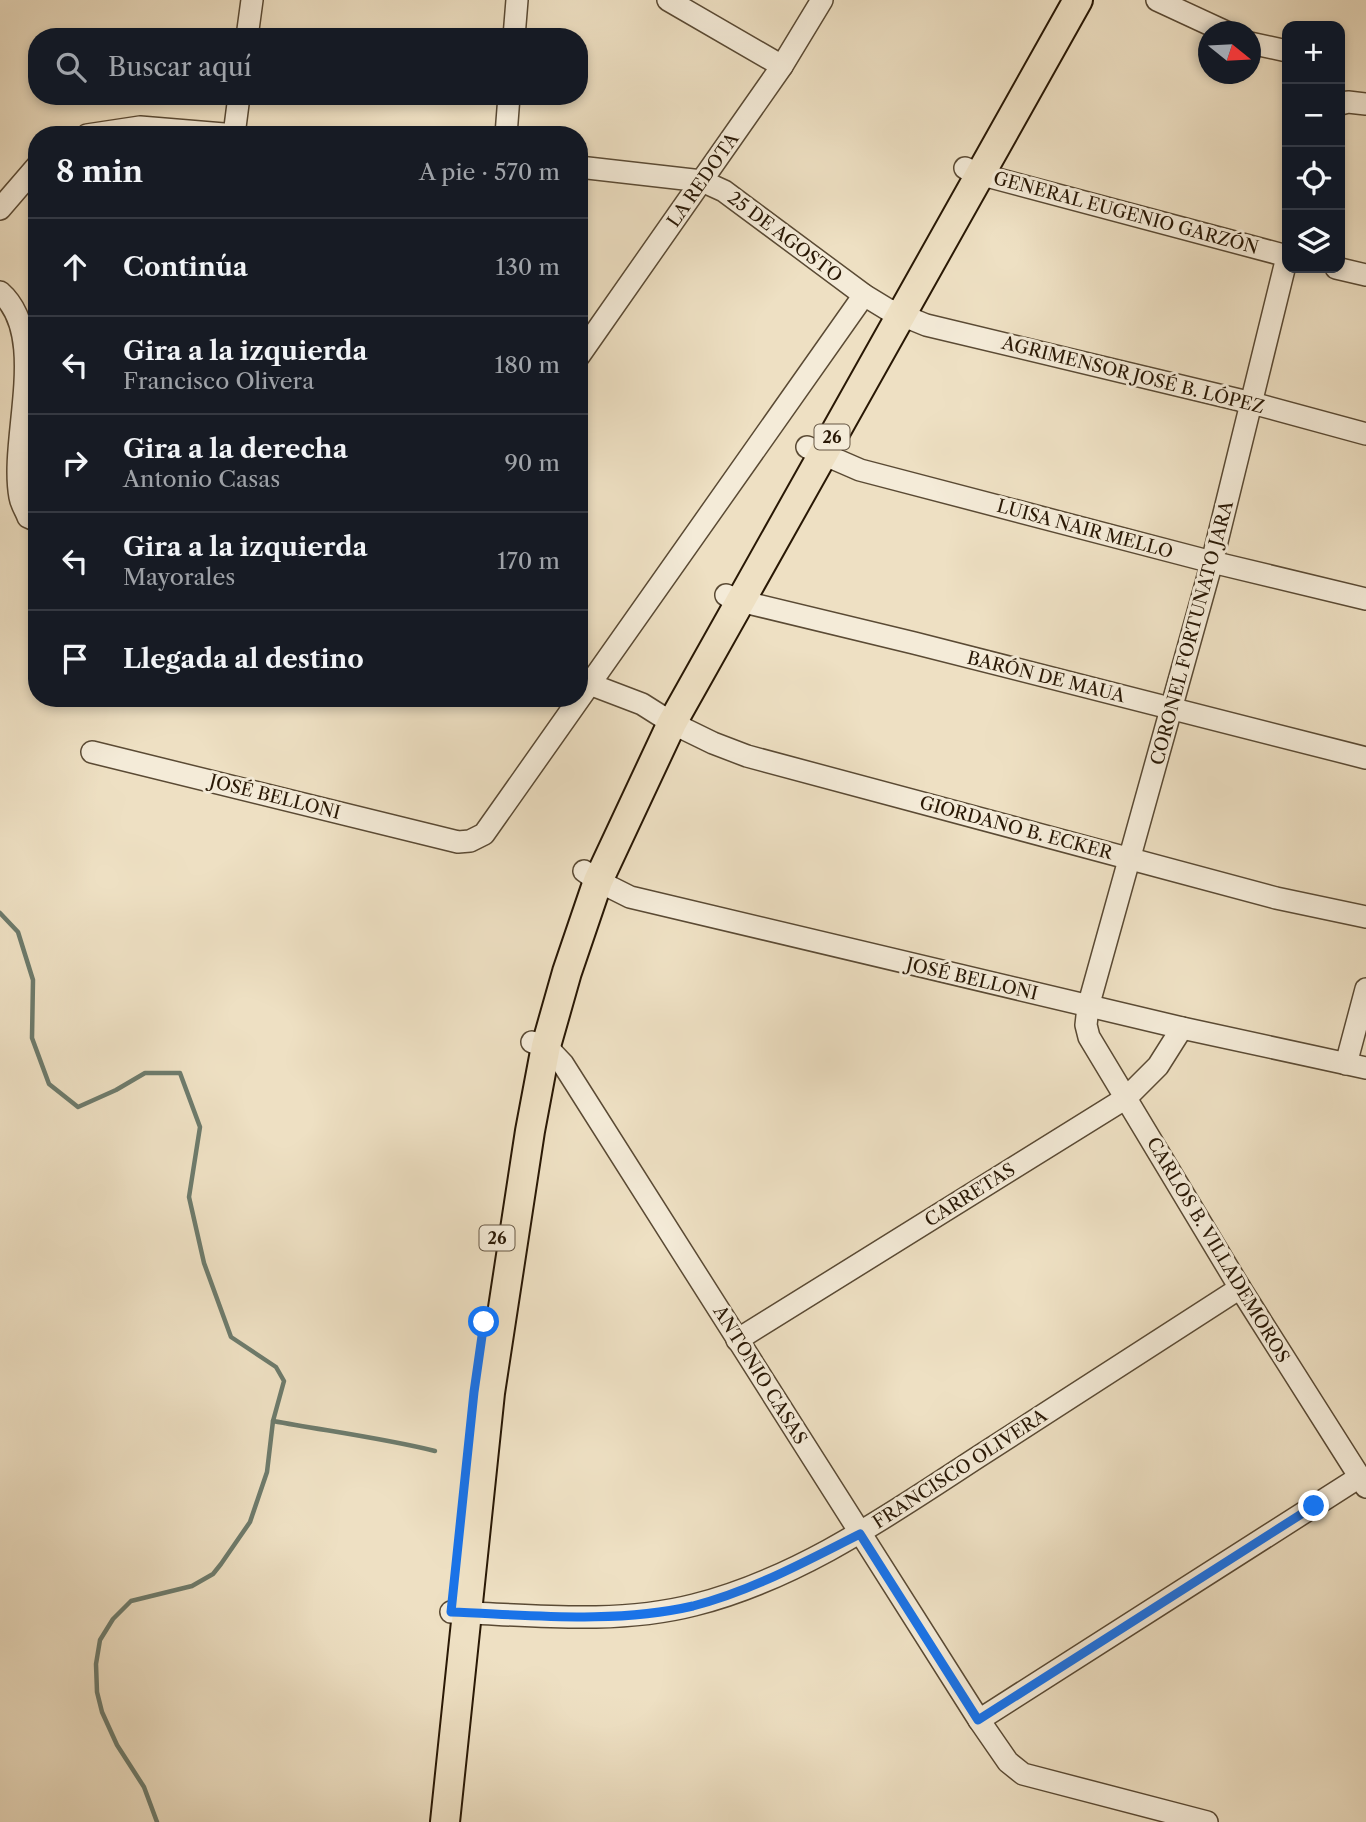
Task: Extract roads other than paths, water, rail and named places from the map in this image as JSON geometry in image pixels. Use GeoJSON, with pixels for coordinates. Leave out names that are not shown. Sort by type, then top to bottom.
{"type":"FeatureCollection","features":[{"type":"Feature","properties":{"kind":"main road","name":"26"},"geometry":{"type":"LineString","coordinates":[[972,171],[1060,0]]}},
{"type":"Feature","properties":{"kind":"main road","name":"26"},"geometry":{"type":"LineString","coordinates":[[430,1822],[530,1131],[539,1044],[567,972],[591,876],[665,719],[815,450],[884,307],[1078,0]]}},
{"type":"Feature","properties":{"kind":"main road","name":"26"},"geometry":{"type":"LineString","coordinates":[[445,1822],[459,1613]]}},
{"type":"Feature","properties":{"kind":"street"},"geometry":{"type":"LineString","coordinates":[[248,28],[252,0]]}},
{"type":"Feature","properties":{"kind":"street"},"geometry":{"type":"LineString","coordinates":[[515,28],[517,0]]}},
{"type":"Feature","properties":{"kind":"street"},"geometry":{"type":"LineString","coordinates":[[668,0],[782,66]]}},
{"type":"Feature","properties":{"kind":"street","name":"LA REDOTA"},"geometry":{"type":"LineString","coordinates":[[588,343],[782,66],[822,0]]}},
{"type":"Feature","properties":{"kind":"street"},"geometry":{"type":"LineString","coordinates":[[1157,0],[1202,21]]}},
{"type":"Feature","properties":{"kind":"street"},"geometry":{"type":"LineString","coordinates":[[1261,45],[1282,50]]}},
{"type":"Feature","properties":{"kind":"street"},"geometry":{"type":"LineString","coordinates":[[1345,103],[1366,104]]}},
{"type":"Feature","properties":{"kind":"street"},"geometry":{"type":"LineString","coordinates":[[235,126],[238,105]]}},
{"type":"Feature","properties":{"kind":"street"},"geometry":{"type":"LineString","coordinates":[[507,126],[508,105]]}},
{"type":"Feature","properties":{"kind":"street","name":"25 DE AGOSTO"},"geometry":{"type":"LineString","coordinates":[[588,168],[702,181],[724,191],[884,307]]}},
{"type":"Feature","properties":{"kind":"street","name":"GENERAL EUGENIO GARZÓN"},"geometry":{"type":"LineString","coordinates":[[972,171],[1282,255]]}},
{"type":"Feature","properties":{"kind":"street"},"geometry":{"type":"LineString","coordinates":[[0,209],[28,176]]}},
{"type":"Feature","properties":{"kind":"street"},"geometry":{"type":"LineString","coordinates":[[1345,270],[1366,275]]}},
{"type":"Feature","properties":{"kind":"street","name":"CORONEL FORTUNATO JARA"},"geometry":{"type":"LineString","coordinates":[[1088,1006],[1212,562],[1283,273]]}},
{"type":"Feature","properties":{"kind":"street"},"geometry":{"type":"LineString","coordinates":[[0,292],[15,311],[24,341],[26,378],[18,449],[20,499],[28,517]]}},
{"type":"Feature","properties":{"kind":"street"},"geometry":{"type":"LineString","coordinates":[[588,678],[884,307]]}},
{"type":"Feature","properties":{"kind":"street","name":"AGRIMENSOR JOSÉ B. LÓPEZ"},"geometry":{"type":"LineString","coordinates":[[884,307],[926,325],[1252,403],[1366,434]]}},
{"type":"Feature","properties":{"kind":"street","name":"LUISA NAIR MELLO"},"geometry":{"type":"LineString","coordinates":[[815,450],[860,470],[1212,562],[1366,598]]}},
{"type":"Feature","properties":{"kind":"street","name":"BARÓN DE MAUA"},"geometry":{"type":"LineString","coordinates":[[733,598],[1366,758]]}},
{"type":"Feature","properties":{"kind":"street","name":"GIORDANO B. ECKER"},"geometry":{"type":"LineString","coordinates":[[588,683],[642,704],[713,743],[747,756],[1276,898],[1366,917]]}},
{"type":"Feature","properties":{"kind":"street","name":"JOSÉ BELLONI"},"geometry":{"type":"LineString","coordinates":[[92,752],[458,842],[470,841],[484,834],[494,822],[569,707]]}},
{"type":"Feature","properties":{"kind":"street","name":"JOSÉ BELLONI"},"geometry":{"type":"LineString","coordinates":[[591,876],[630,897],[1182,1028],[1356,1066]]}},
{"type":"Feature","properties":{"kind":"street"},"geometry":{"type":"LineString","coordinates":[[1356,1066],[1366,989]]}},
{"type":"Feature","properties":{"kind":"street","name":"CARLOS B. VILLADEMOROS"},"geometry":{"type":"LineString","coordinates":[[1088,1006],[1086,1025],[1089,1037],[1240,1288],[1362,1483]]}},
{"type":"Feature","properties":{"kind":"street","name":"CARRETAS"},"geometry":{"type":"LineString","coordinates":[[737,1340],[1126,1098],[1158,1066],[1182,1028]]}},
{"type":"Feature","properties":{"kind":"street","name":"ANTONIO CASAS"},"geometry":{"type":"LineString","coordinates":[[539,1044],[564,1064],[978,1720],[1008,1762],[1023,1774],[1207,1822]]}},
{"type":"Feature","properties":{"kind":"street","name":"FRANCISCO OLIVERA"},"geometry":{"type":"LineString","coordinates":[[459,1613],[612,1616],[649,1613],[692,1606],[785,1572],[860,1534],[1240,1288]]}},
{"type":"Feature","properties":{"kind":"street"},"geometry":{"type":"LineString","coordinates":[[978,1720],[1362,1483]]}},
{"type":"Feature","properties":{"kind":"waterway"},"geometry":{"type":"LineString","coordinates":[[0,913],[18,932],[33,980],[32,1038],[49,1084],[78,1107],[145,1073],[180,1073],[200,1127],[189,1197],[204,1263],[231,1337],[276,1367],[284,1381],[273,1421],[267,1472],[250,1522],[221,1564],[213,1574],[192,1586],[131,1601],[113,1619],[100,1640],[96,1664],[97,1692],[102,1712],[117,1745],[144,1787],[157,1822]]}},
{"type":"Feature","properties":{"kind":"waterway"},"geometry":{"type":"LineString","coordinates":[[273,1421],[435,1451]]}}]}
